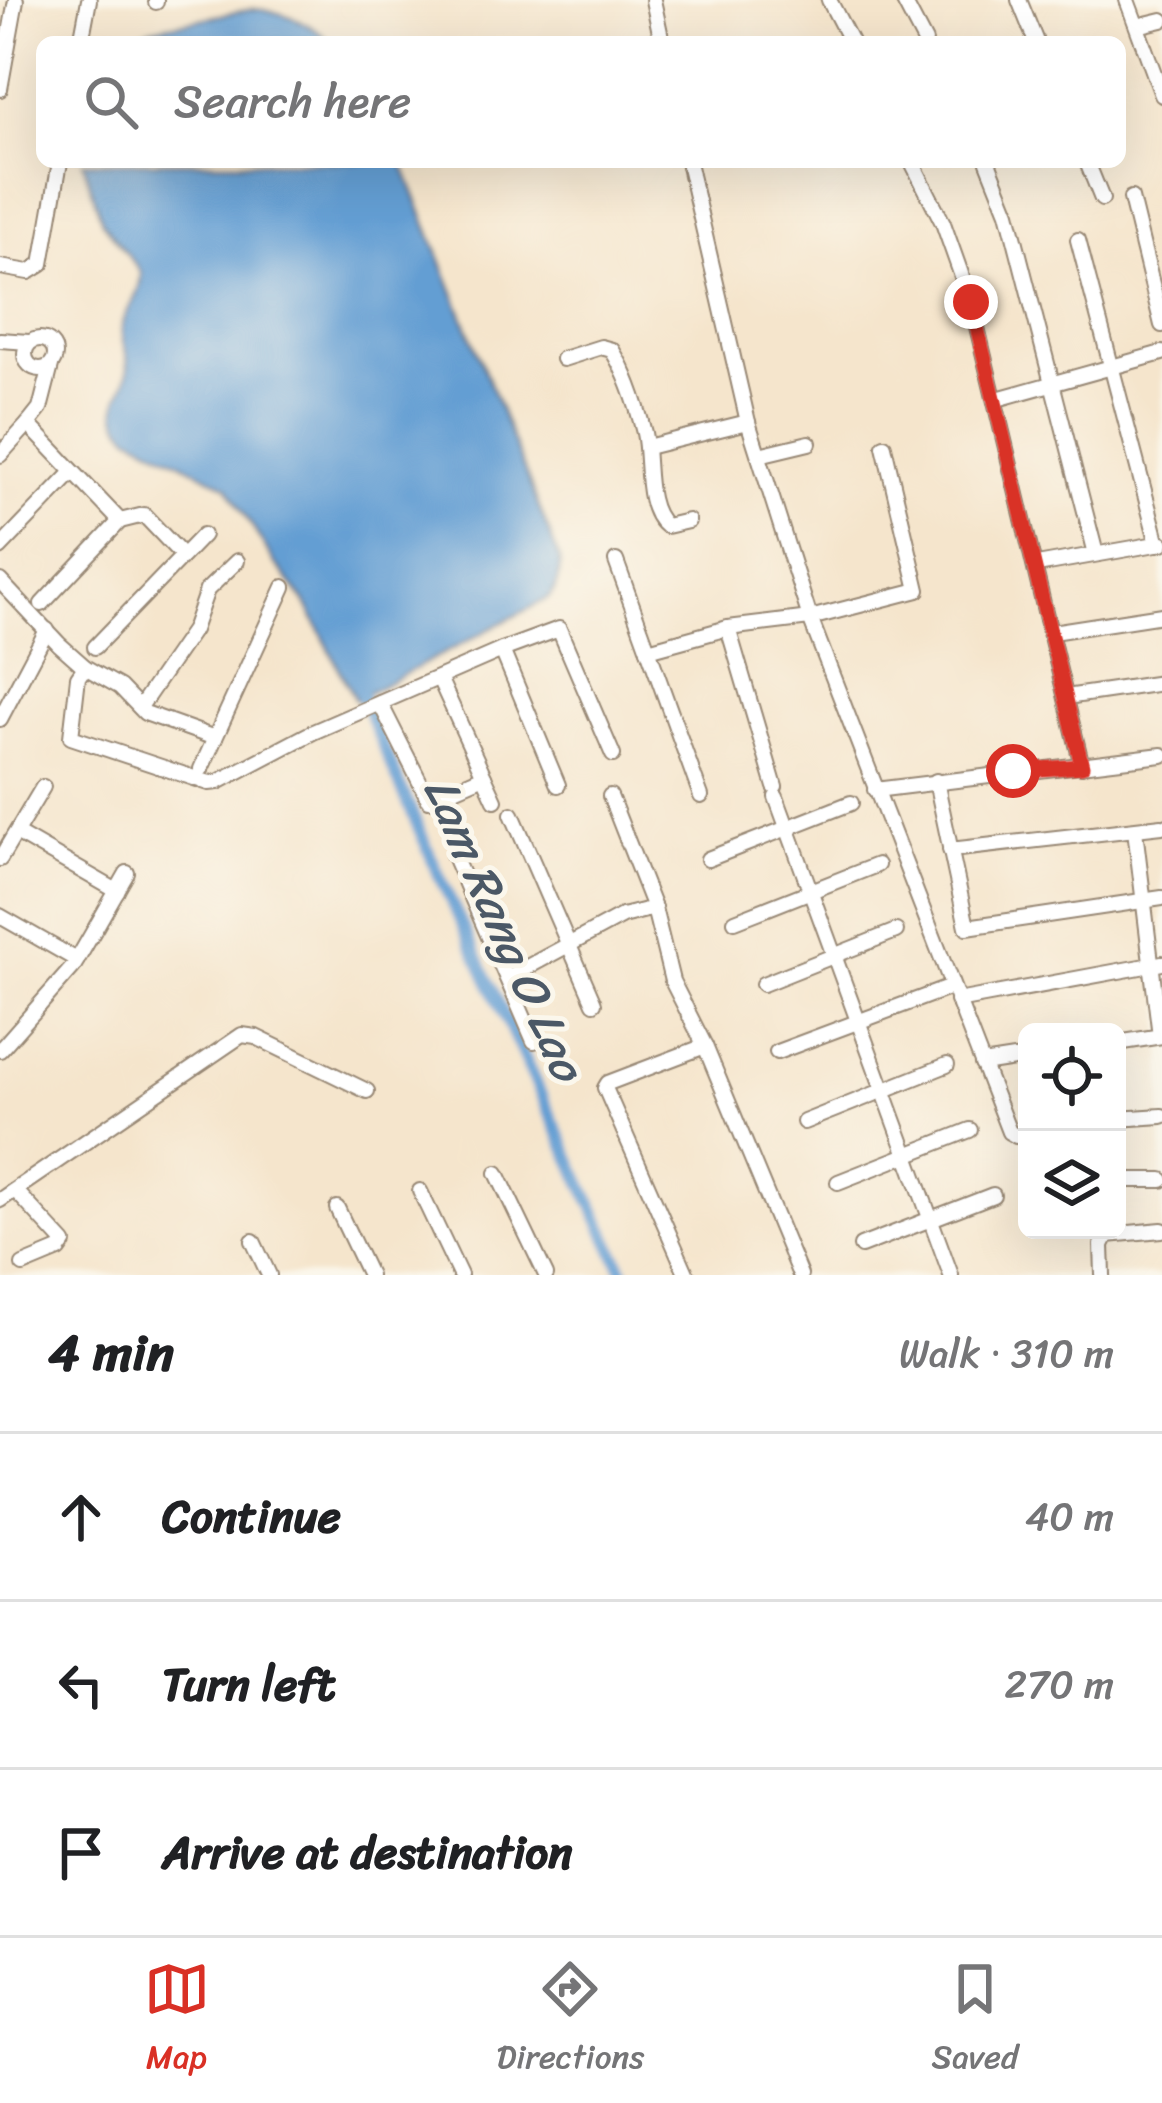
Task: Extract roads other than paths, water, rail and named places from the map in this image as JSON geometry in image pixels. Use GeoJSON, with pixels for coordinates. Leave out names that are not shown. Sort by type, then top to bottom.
{"type":"FeatureCollection","features":[{"type":"Feature","properties":{"kind":"street"},"geometry":{"type":"LineString","coordinates":[[0,89],[16,0]]}},
{"type":"Feature","properties":{"kind":"street"},"geometry":{"type":"LineString","coordinates":[[82,36],[89,0]]}},
{"type":"Feature","properties":{"kind":"street"},"geometry":{"type":"LineString","coordinates":[[652,0],[661,36]]}},
{"type":"Feature","properties":{"kind":"street"},"geometry":{"type":"LineString","coordinates":[[830,0],[848,36]]}},
{"type":"Feature","properties":{"kind":"street"},"geometry":{"type":"LineString","coordinates":[[903,0],[922,36]]}},
{"type":"Feature","properties":{"kind":"street"},"geometry":{"type":"LineString","coordinates":[[1018,0],[1033,36]]}},
{"type":"Feature","properties":{"kind":"street"},"geometry":{"type":"LineString","coordinates":[[1127,0],[1162,95]]}},
{"type":"Feature","properties":{"kind":"street"},"geometry":{"type":"LineString","coordinates":[[1137,26],[1162,20]]}},
{"type":"Feature","properties":{"kind":"street"},"geometry":{"type":"LineString","coordinates":[[0,267],[29,272],[42,264],[59,168]]}},
{"type":"Feature","properties":{"kind":"street"},"geometry":{"type":"LineString","coordinates":[[689,168],[748,422],[810,618],[982,1064],[1010,1133],[1018,1133]]}},
{"type":"Feature","properties":{"kind":"street"},"geometry":{"type":"LineString","coordinates":[[915,168],[943,223],[971,302],[1082,766]]}},
{"type":"Feature","properties":{"kind":"street"},"geometry":{"type":"LineString","coordinates":[[990,168],[1008,212],[1096,554]]}},
{"type":"Feature","properties":{"kind":"street"},"geometry":{"type":"LineString","coordinates":[[1089,168],[1102,199]]}},
{"type":"Feature","properties":{"kind":"street"},"geometry":{"type":"LineString","coordinates":[[1131,198],[1162,325]]}},
{"type":"Feature","properties":{"kind":"street"},"geometry":{"type":"LineString","coordinates":[[1037,566],[1160,544],[1078,241]]}},
{"type":"Feature","properties":{"kind":"street"},"geometry":{"type":"LineString","coordinates":[[0,455],[40,409],[51,366],[31,366],[25,355],[29,342],[4,346]]}},
{"type":"Feature","properties":{"kind":"street"},"geometry":{"type":"LineString","coordinates":[[563,358],[601,347],[612,350],[647,446],[646,464],[658,518],[666,526],[688,521]]}},
{"type":"Feature","properties":{"kind":"street"},"geometry":{"type":"LineString","coordinates":[[997,399],[1162,353]]}},
{"type":"Feature","properties":{"kind":"street"},"geometry":{"type":"LineString","coordinates":[[647,446],[748,422]]}},
{"type":"Feature","properties":{"kind":"street"},"geometry":{"type":"LineString","coordinates":[[28,424],[120,521]]}},
{"type":"Feature","properties":{"kind":"street"},"geometry":{"type":"LineString","coordinates":[[759,455],[809,443]]}},
{"type":"Feature","properties":{"kind":"street"},"geometry":{"type":"LineString","coordinates":[[648,650],[728,628],[810,618],[917,590],[884,446]]}},
{"type":"Feature","properties":{"kind":"street"},"geometry":{"type":"LineString","coordinates":[[0,548],[72,473]]}},
{"type":"Feature","properties":{"kind":"street"},"geometry":{"type":"LineString","coordinates":[[42,604],[120,521],[144,515],[182,555]]}},
{"type":"Feature","properties":{"kind":"street"},"geometry":{"type":"LineString","coordinates":[[95,647],[203,535]]}},
{"type":"Feature","properties":{"kind":"street"},"geometry":{"type":"LineString","coordinates":[[140,707],[193,630],[207,590],[237,561]]}},
{"type":"Feature","properties":{"kind":"street"},"geometry":{"type":"LineString","coordinates":[[616,561],[700,796]]}},
{"type":"Feature","properties":{"kind":"street"},"geometry":{"type":"LineString","coordinates":[[0,581],[85,667],[120,687],[140,707],[215,738]]}},
{"type":"Feature","properties":{"kind":"street"},"geometry":{"type":"LineString","coordinates":[[201,769],[284,587]]}},
{"type":"Feature","properties":{"kind":"street"},"geometry":{"type":"LineString","coordinates":[[1052,632],[1162,615]]}},
{"type":"Feature","properties":{"kind":"street"},"geometry":{"type":"LineString","coordinates":[[728,628],[786,830],[951,1275]]}},
{"type":"Feature","properties":{"kind":"street"},"geometry":{"type":"LineString","coordinates":[[85,667],[78,677],[71,737],[209,783],[380,703],[559,629],[613,755]]}},
{"type":"Feature","properties":{"kind":"street"},"geometry":{"type":"LineString","coordinates":[[0,719],[47,630]]}},
{"type":"Feature","properties":{"kind":"street"},"geometry":{"type":"LineString","coordinates":[[502,650],[558,785]]}},
{"type":"Feature","properties":{"kind":"street"},"geometry":{"type":"LineString","coordinates":[[439,678],[495,800]]}},
{"type":"Feature","properties":{"kind":"street"},"geometry":{"type":"LineString","coordinates":[[1066,697],[1162,683]]}},
{"type":"Feature","properties":{"kind":"street"},"geometry":{"type":"LineString","coordinates":[[380,703],[430,800],[484,776]]}},
{"type":"Feature","properties":{"kind":"street"},"geometry":{"type":"LineString","coordinates":[[875,790],[1162,755]]}},
{"type":"Feature","properties":{"kind":"street"},"geometry":{"type":"LineString","coordinates":[[936,781],[967,927],[1162,898]]}},
{"type":"Feature","properties":{"kind":"street"},"geometry":{"type":"LineString","coordinates":[[0,859],[43,787]]}},
{"type":"Feature","properties":{"kind":"street"},"geometry":{"type":"LineString","coordinates":[[610,796],[654,908],[672,981],[705,1046],[800,1275]]}},
{"type":"Feature","properties":{"kind":"street"},"geometry":{"type":"LineString","coordinates":[[708,860],[851,803]]}},
{"type":"Feature","properties":{"kind":"street"},"geometry":{"type":"LineString","coordinates":[[512,814],[594,1003]]}},
{"type":"Feature","properties":{"kind":"street"},"geometry":{"type":"LineString","coordinates":[[950,850],[1162,826]]}},
{"type":"Feature","properties":{"kind":"street"},"geometry":{"type":"LineString","coordinates":[[1126,1041],[1161,1036],[1157,964],[1143,901],[1135,830]]}},
{"type":"Feature","properties":{"kind":"street"},"geometry":{"type":"LineString","coordinates":[[16,832],[117,891]]}},
{"type":"Feature","properties":{"kind":"street"},"geometry":{"type":"LineString","coordinates":[[452,854],[534,1041]]}},
{"type":"Feature","properties":{"kind":"street"},"geometry":{"type":"LineString","coordinates":[[735,921],[877,866]]}},
{"type":"Feature","properties":{"kind":"street"},"geometry":{"type":"LineString","coordinates":[[0,1050],[77,960],[127,873]]}},
{"type":"Feature","properties":{"kind":"street"},"geometry":{"type":"LineString","coordinates":[[507,978],[622,916],[654,908]]}},
{"type":"Feature","properties":{"kind":"street"},"geometry":{"type":"LineString","coordinates":[[0,916],[77,960]]}},
{"type":"Feature","properties":{"kind":"street"},"geometry":{"type":"LineString","coordinates":[[763,984],[896,931]]}},
{"type":"Feature","properties":{"kind":"street"},"geometry":{"type":"LineString","coordinates":[[777,1052],[954,994],[1157,964]]}},
{"type":"Feature","properties":{"kind":"street"},"geometry":{"type":"LineString","coordinates":[[0,1200],[242,1035],[256,1037],[367,1090]]}},
{"type":"Feature","properties":{"kind":"street"},"geometry":{"type":"LineString","coordinates":[[687,1275],[604,1088],[608,1082],[705,1046]]}},
{"type":"Feature","properties":{"kind":"street"},"geometry":{"type":"LineString","coordinates":[[982,1064],[1018,1058]]}},
{"type":"Feature","properties":{"kind":"street"},"geometry":{"type":"LineString","coordinates":[[804,1122],[947,1064]]}},
{"type":"Feature","properties":{"kind":"street"},"geometry":{"type":"LineString","coordinates":[[1126,1118],[1162,1115]]}},
{"type":"Feature","properties":{"kind":"street"},"geometry":{"type":"LineString","coordinates":[[838,1182],[970,1130]]}},
{"type":"Feature","properties":{"kind":"street"},"geometry":{"type":"LineString","coordinates":[[497,1173],[546,1275]]}},
{"type":"Feature","properties":{"kind":"street"},"geometry":{"type":"LineString","coordinates":[[1126,1180],[1162,1180]]}},
{"type":"Feature","properties":{"kind":"street"},"geometry":{"type":"LineString","coordinates":[[16,1191],[64,1243],[23,1265]]}},
{"type":"Feature","properties":{"kind":"street"},"geometry":{"type":"LineString","coordinates":[[420,1192],[460,1275]]}},
{"type":"Feature","properties":{"kind":"street"},"geometry":{"type":"LineString","coordinates":[[861,1246],[992,1196]]}},
{"type":"Feature","properties":{"kind":"street"},"geometry":{"type":"LineString","coordinates":[[337,1208],[369,1275]]}},
{"type":"Feature","properties":{"kind":"street"},"geometry":{"type":"LineString","coordinates":[[1103,1275],[1102,1245],[1107,1235],[1162,1230]]}},
{"type":"Feature","properties":{"kind":"street"},"geometry":{"type":"LineString","coordinates":[[253,1241],[267,1275]]}},
{"type":"Feature","properties":{"kind":"water"},"geometry":{"type":"Polygon","coordinates":[[[252,9],[294,18],[323,36],[135,36],[252,9]]]}},
{"type":"Feature","properties":{"kind":"water"},"geometry":{"type":"Polygon","coordinates":[[[85,168],[404,168],[559,558],[558,580],[549,598],[355,700],[305,601],[274,562],[227,486],[131,436],[117,416],[128,365],[122,327],[141,272],[102,221],[85,168]]]}},
{"type":"Feature","properties":{"kind":"waterway","name":"Lam Rang O Lao"},"geometry":{"type":"LineString","coordinates":[[357,686],[442,882],[625,1275]]}}]}
